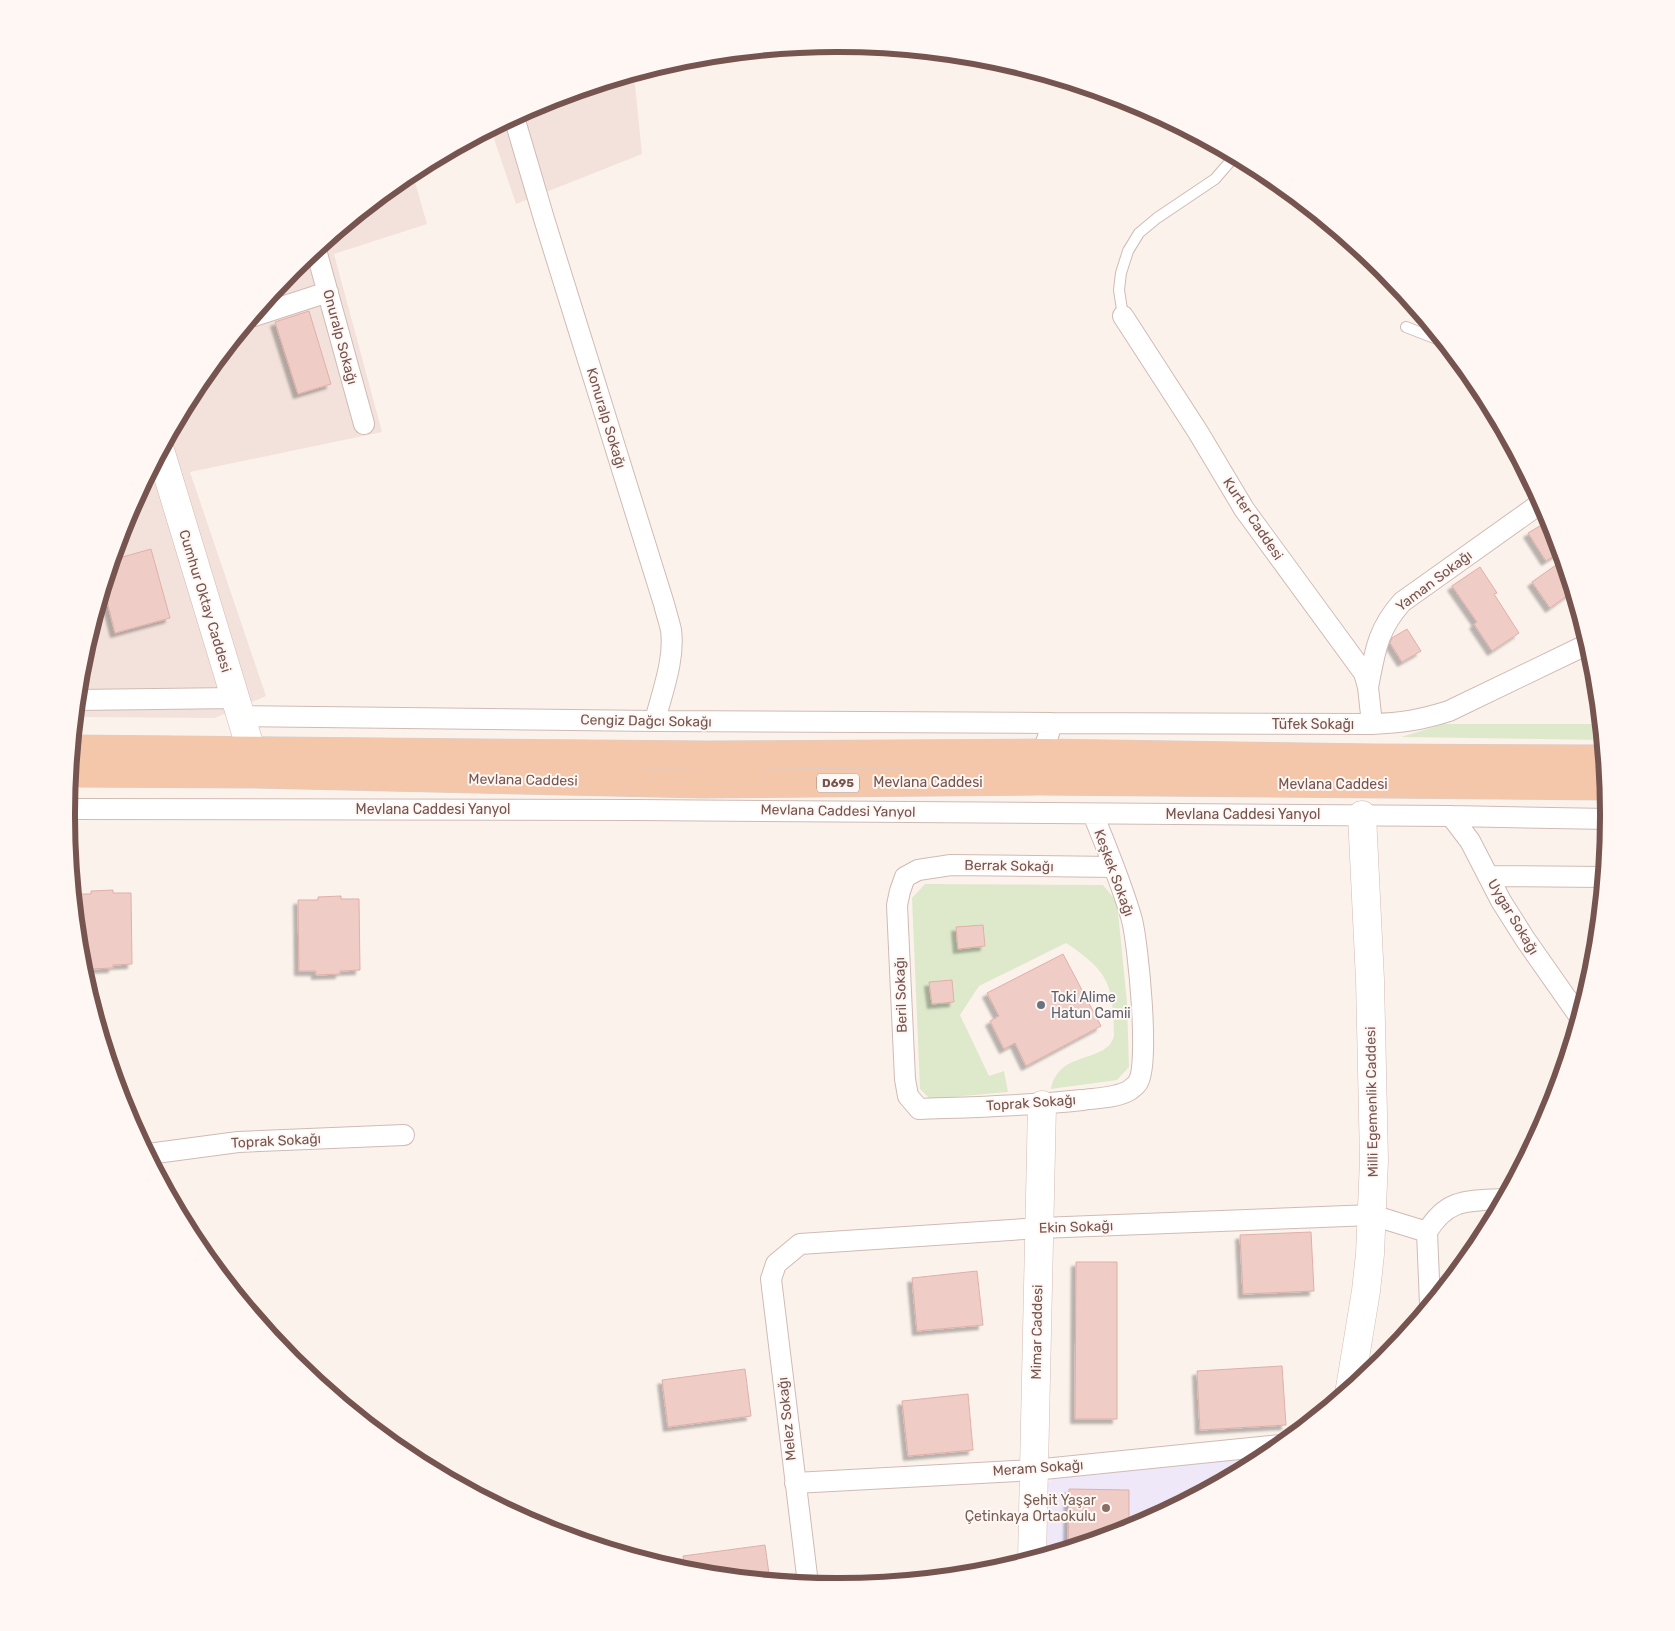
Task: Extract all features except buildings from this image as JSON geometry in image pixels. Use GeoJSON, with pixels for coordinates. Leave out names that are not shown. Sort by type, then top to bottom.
{"type":"FeatureCollection","features":[{"type":"Feature","properties":{"kind":"main road","name":"Mevlana Caddesi"},"geometry":{"type":"LineString","coordinates":[[78,749],[706,755],[1043,753],[1376,758],[1598,758]]}},
{"type":"Feature","properties":{"kind":"main road","name":"Mevlana Caddesi"},"geometry":{"type":"LineString","coordinates":[[76,773],[256,774],[703,784],[1051,781],[1599,786]]}},
{"type":"Feature","properties":{"kind":"street","name":"Konuralp Sokağı"},"geometry":{"type":"LineString","coordinates":[[516,124],[671,630],[668,668],[655,721]]}},
{"type":"Feature","properties":{"kind":"street","name":"Onuralp Sokağı"},"geometry":{"type":"LineString","coordinates":[[318,257],[364,424]]}},
{"type":"Feature","properties":{"kind":"street"},"geometry":{"type":"LineString","coordinates":[[263,313],[328,292]]}},
{"type":"Feature","properties":{"kind":"street","name":"Kurter Caddesi"},"geometry":{"type":"LineString","coordinates":[[1123,316],[1198,432],[1244,509],[1364,673],[1368,687],[1372,724]]}},
{"type":"Feature","properties":{"kind":"street","name":"Cumhur Oktay Caddesi"},"geometry":{"type":"LineString","coordinates":[[162,461],[251,750]]}},
{"type":"Feature","properties":{"kind":"street","name":"Yaman Sokağı"},"geometry":{"type":"LineString","coordinates":[[1368,687],[1381,631],[1389,616],[1402,602],[1535,507]]}},
{"type":"Feature","properties":{"kind":"street","name":"Tüfek Sokağı"},"geometry":{"type":"LineString","coordinates":[[1052,723],[1372,724],[1404,722],[1449,711],[1582,647]]}},
{"type":"Feature","properties":{"kind":"street","name":"Cengiz Dağcı Sokağı"},"geometry":{"type":"LineString","coordinates":[[84,700],[655,721],[1052,723]]}},
{"type":"Feature","properties":{"kind":"street"},"geometry":{"type":"LineString","coordinates":[[1043,753],[1052,723]]}},
{"type":"Feature","properties":{"kind":"street","name":"Mevlana Caddesi Yanyol"},"geometry":{"type":"LineString","coordinates":[[75,809],[636,810],[1362,815],[1600,819]]}},
{"type":"Feature","properties":{"kind":"street","name":"Keşkek Sokağı"},"geometry":{"type":"LineString","coordinates":[[1093,814],[1114,867],[1132,922],[1138,965],[1143,1033],[1143,1058],[1139,1082]]}},
{"type":"Feature","properties":{"kind":"street","name":"Milli Egemenlik Caddesi"},"geometry":{"type":"LineString","coordinates":[[1351,1379],[1366,1290],[1372,1215],[1373,1101],[1362,815]]}},
{"type":"Feature","properties":{"kind":"street","name":"Uygar Sokağı"},"geometry":{"type":"LineString","coordinates":[[1452,816],[1470,841],[1525,939],[1575,1011]]}},
{"type":"Feature","properties":{"kind":"street","name":"Berrak Sokağı"},"geometry":{"type":"LineString","coordinates":[[905,877],[918,870],[951,865],[1114,867]]}},
{"type":"Feature","properties":{"kind":"street"},"geometry":{"type":"LineString","coordinates":[[1488,876],[1598,877]]}},
{"type":"Feature","properties":{"kind":"street","name":"Beril Sokağı"},"geometry":{"type":"LineString","coordinates":[[905,877],[898,905],[905,1079],[908,1096],[919,1109]]}},
{"type":"Feature","properties":{"kind":"street","name":"Toprak Sokağı"},"geometry":{"type":"LineString","coordinates":[[919,1109],[1042,1104],[1119,1094],[1129,1090],[1139,1082]]}},
{"type":"Feature","properties":{"kind":"street","name":"Mimar Caddesi"},"geometry":{"type":"LineString","coordinates":[[1032,1554],[1042,1104]]}},
{"type":"Feature","properties":{"kind":"street","name":"Toprak Sokağı"},"geometry":{"type":"LineString","coordinates":[[153,1153],[238,1142],[404,1135]]}},
{"type":"Feature","properties":{"kind":"street"},"geometry":{"type":"LineString","coordinates":[[1430,1296],[1427,1232],[1434,1219],[1447,1208],[1464,1202],[1496,1200]]}},
{"type":"Feature","properties":{"kind":"street","name":"Ekin Sokağı"},"geometry":{"type":"LineString","coordinates":[[784,1256],[800,1244],[1040,1228],[1372,1215],[1427,1232]]}},
{"type":"Feature","properties":{"kind":"street","name":"Melez Sokağı"},"geometry":{"type":"LineString","coordinates":[[784,1256],[776,1264],[771,1279],[794,1483],[807,1577]]}},
{"type":"Feature","properties":{"kind":"street","name":"Meram Sokağı"},"geometry":{"type":"LineString","coordinates":[[794,1483],[1034,1470],[1265,1448]]}},
{"type":"Feature","properties":{"kind":"lane"},"geometry":{"type":"LineString","coordinates":[[1123,316],[1119,290],[1121,272],[1128,251],[1139,233],[1157,218],[1215,179],[1230,162]]}},
{"type":"Feature","properties":{"kind":"lane"},"geometry":{"type":"LineString","coordinates":[[1406,327],[1431,337]]}},
{"type":"Feature","properties":{"kind":"shaded area"},"geometry":{"type":"Polygon","coordinates":[[[634,80],[642,154],[516,204],[493,135],[592,93],[634,80]]]}},
{"type":"Feature","properties":{"kind":"shaded area"},"geometry":{"type":"Polygon","coordinates":[[[415,181],[427,224],[334,254],[382,432],[190,472],[266,696],[215,718],[81,717],[89,667],[100,618],[115,570],[153,478],[203,392],[232,351],[264,312],[334,242],[373,210],[415,181]]]}},
{"type":"Feature","properties":{"kind":"shaded area","name":"Şehit Yaşar Çetinkaya Ortaokulu"},"geometry":{"type":"Polygon","coordinates":[[[1246,1459],[1175,1500],[1083,1538],[1041,1551],[1043,1488],[1059,1473],[1246,1459]]]}},
{"type":"Feature","properties":{"kind":"green space"},"geometry":{"type":"Polygon","coordinates":[[[1444,724],[1595,724],[1596,740],[1401,737],[1444,724]]]}},
{"type":"Feature","properties":{"kind":"green space"},"geometry":{"type":"Polygon","coordinates":[[[925,884],[1103,885],[1117,902],[1127,1003],[1129,1067],[1117,1080],[1051,1089],[1056,1076],[1063,1068],[1073,1062],[1093,1055],[1110,1045],[1114,1036],[1112,1004],[1106,981],[1092,963],[1066,943],[979,986],[960,1015],[989,1076],[1004,1071],[1008,1092],[930,1099],[920,1089],[912,898],[925,884]]]}},
{"type":"Feature","properties":{"kind":"place","name":"Toki Alime Hatun Camii"},"geometry":{"type":"Point","coordinates":[1041,1005]}},
{"type":"Feature","properties":{"kind":"place","name":"Şehit Yaşar Çetinkaya Ortaokulu"},"geometry":{"type":"Point","coordinates":[1106,1508]}}]}
